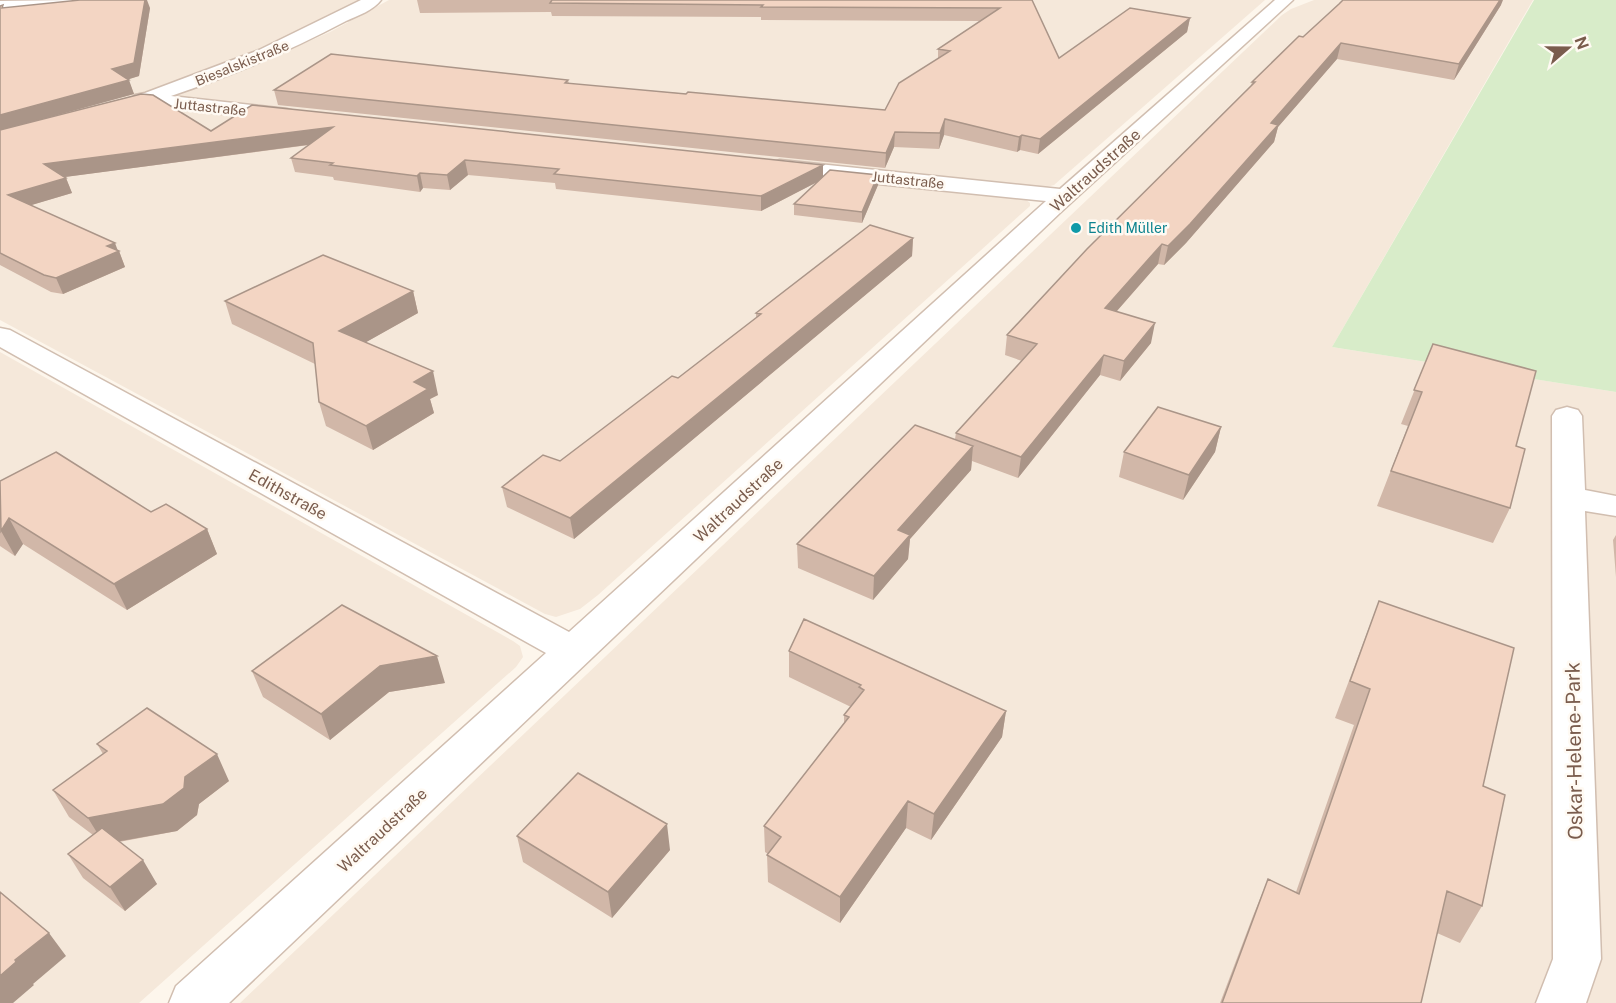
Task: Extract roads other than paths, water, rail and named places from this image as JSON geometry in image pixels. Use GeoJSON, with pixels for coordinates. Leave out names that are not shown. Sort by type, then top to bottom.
{"type":"FeatureCollection","features":[{"type":"Feature","properties":{"kind":"street"},"geometry":{"type":"LineString","coordinates":[[0,6],[65,0]]}},
{"type":"Feature","properties":{"kind":"street","name":"Biesalskistraße"},"geometry":{"type":"LineString","coordinates":[[120,106],[206,79],[272,53],[320,30],[373,0]]}},
{"type":"Feature","properties":{"kind":"street","name":"Waltraudstraße"},"geometry":{"type":"LineString","coordinates":[[194,1003],[1065,196],[1285,0]]}},
{"type":"Feature","properties":{"kind":"street","name":"Juttastraße"},"geometry":{"type":"LineString","coordinates":[[142,99],[303,117]]}},
{"type":"Feature","properties":{"kind":"street","name":"Juttastraße"},"geometry":{"type":"LineString","coordinates":[[764,165],[1065,196]]}},
{"type":"Feature","properties":{"kind":"street","name":"Edithstraße"},"geometry":{"type":"LineString","coordinates":[[0,336],[575,652]]}},
{"type":"Feature","properties":{"kind":"street","name":"Oskar-Helene-Park"},"geometry":{"type":"LineString","coordinates":[[1561,1003],[1577,959],[1568,416]]}},
{"type":"Feature","properties":{"kind":"street"},"geometry":{"type":"LineString","coordinates":[[1568,497],[1616,506]]}},
{"type":"Feature","properties":{"kind":"place","name":"Edith Müller"},"geometry":{"type":"Point","coordinates":[1076,228]}}]}
